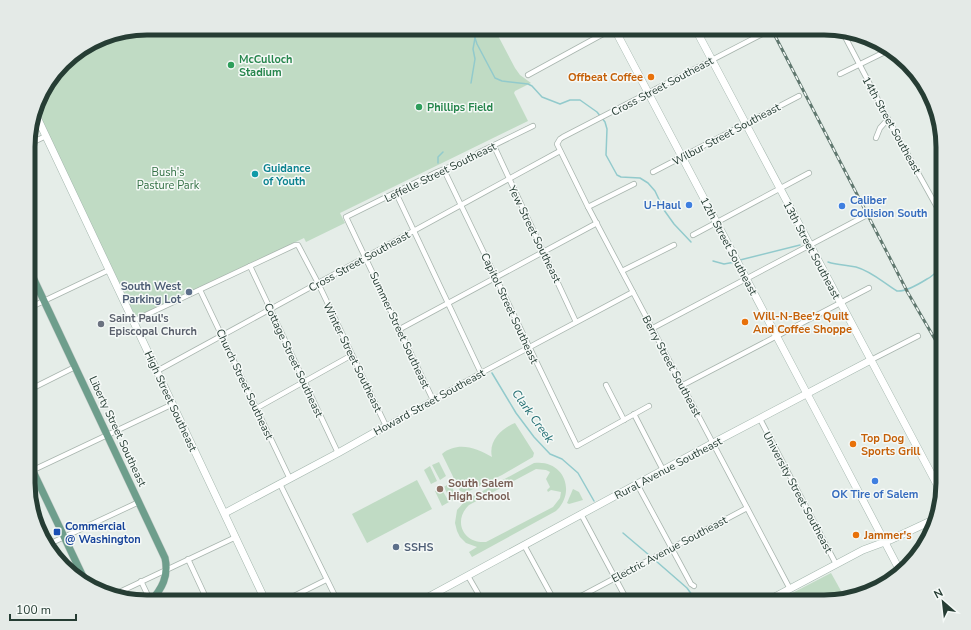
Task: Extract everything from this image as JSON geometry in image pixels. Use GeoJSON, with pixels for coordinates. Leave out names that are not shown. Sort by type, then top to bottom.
{"type":"FeatureCollection","features":[{"type":"Feature","properties":{"kind":"main road","name":"Liberty Street Southeast"},"geometry":{"type":"LineString","coordinates":[[35,282],[165,558],[166,570],[164,583],[156,595]]}},
{"type":"Feature","properties":{"kind":"main road"},"geometry":{"type":"LineString","coordinates":[[35,479],[82,574]]}},
{"type":"Feature","properties":{"kind":"street"},"geometry":{"type":"LineString","coordinates":[[528,75],[601,35]]}},
{"type":"Feature","properties":{"kind":"street","name":"12th Street Southeast"},"geometry":{"type":"LineString","coordinates":[[618,35],[898,567]]}},
{"type":"Feature","properties":{"kind":"street","name":"13th Street Southeast"},"geometry":{"type":"LineString","coordinates":[[698,35],[936,483]]}},
{"type":"Feature","properties":{"kind":"street","name":"Cross Street Southeast"},"geometry":{"type":"LineString","coordinates":[[558,142],[560,139],[761,35]]}},
{"type":"Feature","properties":{"kind":"street","name":"14th Street Southeast"},"geometry":{"type":"LineString","coordinates":[[845,37],[936,205]]}},
{"type":"Feature","properties":{"kind":"street"},"geometry":{"type":"LineString","coordinates":[[840,74],[884,53]]}},
{"type":"Feature","properties":{"kind":"street","name":"Wilbur Street Southeast"},"geometry":{"type":"LineString","coordinates":[[653,172],[799,96]]}},
{"type":"Feature","properties":{"kind":"street"},"geometry":{"type":"LineString","coordinates":[[876,138],[880,128],[888,119]]}},
{"type":"Feature","properties":{"kind":"street","name":"High Street Southeast"},"geometry":{"type":"LineString","coordinates":[[38,120],[263,595]]}},
{"type":"Feature","properties":{"kind":"street","name":"Leffelle Street Southeast"},"geometry":{"type":"LineString","coordinates":[[346,217],[474,157],[478,153],[532,126]]}},
{"type":"Feature","properties":{"kind":"street"},"geometry":{"type":"LineString","coordinates":[[35,141],[46,136]]}},
{"type":"Feature","properties":{"kind":"street","name":"Berry Street Southeast"},"geometry":{"type":"LineString","coordinates":[[558,142],[557,144],[560,152],[588,207],[790,589]]}},
{"type":"Feature","properties":{"kind":"street","name":"Yew Street Southeast"},"geometry":{"type":"LineString","coordinates":[[494,146],[576,322]]}},
{"type":"Feature","properties":{"kind":"street","name":"Cross Street Southeast"},"geometry":{"type":"LineString","coordinates":[[157,371],[560,152]]}},
{"type":"Feature","properties":{"kind":"street","name":"Capitol Street Southeast"},"geometry":{"type":"LineString","coordinates":[[444,170],[462,205],[528,348],[577,446],[624,420]]}},
{"type":"Feature","properties":{"kind":"street"},"geometry":{"type":"LineString","coordinates":[[693,235],[809,173]]}},
{"type":"Feature","properties":{"kind":"street"},"geometry":{"type":"LineString","coordinates":[[588,207],[634,184]]}},
{"type":"Feature","properties":{"kind":"street"},"geometry":{"type":"LineString","coordinates":[[396,193],[481,373]]}},
{"type":"Feature","properties":{"kind":"street"},"geometry":{"type":"LineString","coordinates":[[652,328],[865,216]]}},
{"type":"Feature","properties":{"kind":"street","name":"Summer Street Southeast"},"geometry":{"type":"LineString","coordinates":[[346,217],[433,400]]}},
{"type":"Feature","properties":{"kind":"street"},"geometry":{"type":"LineString","coordinates":[[400,329],[597,223]]}},
{"type":"Feature","properties":{"kind":"street","name":"Winter Street Southeast"},"geometry":{"type":"LineString","coordinates":[[250,266],[294,245],[298,245],[318,283],[386,426]]}},
{"type":"Feature","properties":{"kind":"street"},"geometry":{"type":"LineString","coordinates":[[622,271],[674,245]]}},
{"type":"Feature","properties":{"kind":"street"},"geometry":{"type":"LineString","coordinates":[[133,321],[250,266]]}},
{"type":"Feature","properties":{"kind":"street","name":"Cottage Street Southeast"},"geometry":{"type":"LineString","coordinates":[[250,266],[338,453]]}},
{"type":"Feature","properties":{"kind":"street"},"geometry":{"type":"LineString","coordinates":[[35,305],[109,270]]}},
{"type":"Feature","properties":{"kind":"street"},"geometry":{"type":"LineString","coordinates":[[683,385],[869,288]]}},
{"type":"Feature","properties":{"kind":"street","name":"Church Street Southeast"},"geometry":{"type":"LineString","coordinates":[[200,290],[290,479]]}},
{"type":"Feature","properties":{"kind":"street","name":"Howard Street Southeast"},"geometry":{"type":"LineString","coordinates":[[224,513],[290,479],[481,373],[633,292]]}},
{"type":"Feature","properties":{"kind":"street","name":"Rural Avenue Southeast"},"geometry":{"type":"LineString","coordinates":[[432,595],[713,443],[918,336]]}},
{"type":"Feature","properties":{"kind":"street"},"geometry":{"type":"LineString","coordinates":[[257,408],[352,355]]}},
{"type":"Feature","properties":{"kind":"street"},"geometry":{"type":"LineString","coordinates":[[35,387],[75,367]]}},
{"type":"Feature","properties":{"kind":"street"},"geometry":{"type":"LineString","coordinates":[[606,385],[624,420],[649,406]]}},
{"type":"Feature","properties":{"kind":"street"},"geometry":{"type":"LineString","coordinates":[[35,469],[173,404]]}},
{"type":"Feature","properties":{"kind":"street"},"geometry":{"type":"LineString","coordinates":[[634,414],[664,470]]}},
{"type":"Feature","properties":{"kind":"street","name":"University Street Southeast"},"geometry":{"type":"LineString","coordinates":[[760,419],[836,564]]}},
{"type":"Feature","properties":{"kind":"street"},"geometry":{"type":"LineString","coordinates":[[280,484],[334,595]]}},
{"type":"Feature","properties":{"kind":"street"},"geometry":{"type":"LineString","coordinates":[[637,484],[671,548],[694,586]]}},
{"type":"Feature","properties":{"kind":"street"},"geometry":{"type":"LineString","coordinates":[[52,542],[139,502]]}},
{"type":"Feature","properties":{"kind":"street","name":"Electric Avenue Southeast"},"geometry":{"type":"LineString","coordinates":[[583,595],[747,508]]}},
{"type":"Feature","properties":{"kind":"street"},"geometry":{"type":"LineString","coordinates":[[581,514],[624,595]]}},
{"type":"Feature","properties":{"kind":"street"},"geometry":{"type":"LineString","coordinates":[[778,595],[863,550],[885,542],[929,522]]}},
{"type":"Feature","properties":{"kind":"street"},"geometry":{"type":"LineString","coordinates":[[120,592],[236,536]]}},
{"type":"Feature","properties":{"kind":"street"},"geometry":{"type":"LineString","coordinates":[[524,545],[551,595]]}},
{"type":"Feature","properties":{"kind":"street"},"geometry":{"type":"LineString","coordinates":[[188,559],[205,595]]}},
{"type":"Feature","properties":{"kind":"street"},"geometry":{"type":"LineString","coordinates":[[468,576],[479,595]]}},
{"type":"Feature","properties":{"kind":"street"},"geometry":{"type":"LineString","coordinates":[[296,595],[326,580]]}},
{"type":"Feature","properties":{"kind":"street"},"geometry":{"type":"LineString","coordinates":[[141,581],[147,595]]}},
{"type":"Feature","properties":{"kind":"green space","name":"Bush's Pasture Park"},"geometry":{"type":"Polygon","coordinates":[[[147,35],[498,35],[515,68],[520,75],[531,83],[515,91],[514,93],[528,121],[340,213],[345,223],[306,242],[304,238],[140,317],[135,316],[39,117],[50,91],[58,79],[73,63],[91,50],[111,41],[125,37],[147,35]]]}},
{"type":"Feature","properties":{"kind":"green space"},"geometry":{"type":"Polygon","coordinates":[[[515,423],[534,453],[533,457],[502,475],[465,493],[460,491],[442,454],[454,448],[467,447],[492,457],[492,446],[497,436],[505,428],[515,423]]]}},
{"type":"Feature","properties":{"kind":"green space"},"geometry":{"type":"Polygon","coordinates":[[[439,462],[446,476],[440,480],[432,465],[439,462]]]}},
{"type":"Feature","properties":{"kind":"green space"},"geometry":{"type":"Polygon","coordinates":[[[534,463],[544,463],[553,466],[564,478],[566,486],[566,494],[556,511],[472,557],[469,552],[477,547],[466,543],[460,537],[455,523],[457,510],[466,500],[534,463]],[[536,469],[469,505],[461,518],[461,524],[466,535],[478,542],[486,542],[553,507],[560,498],[561,492],[551,490],[548,492],[547,490],[550,487],[546,479],[550,472],[536,469]]]}},
{"type":"Feature","properties":{"kind":"green space"},"geometry":{"type":"Polygon","coordinates":[[[430,466],[437,481],[431,484],[424,470],[430,466]]]}},
{"type":"Feature","properties":{"kind":"green space"},"geometry":{"type":"Polygon","coordinates":[[[417,480],[432,509],[367,543],[352,514],[417,480]]]}},
{"type":"Feature","properties":{"kind":"green space"},"geometry":{"type":"Polygon","coordinates":[[[450,483],[457,498],[451,501],[444,487],[450,483]]]}},
{"type":"Feature","properties":{"kind":"green space"},"geometry":{"type":"Polygon","coordinates":[[[441,488],[449,502],[442,506],[435,491],[441,488]]]}},
{"type":"Feature","properties":{"kind":"green space"},"geometry":{"type":"Polygon","coordinates":[[[573,489],[579,492],[583,500],[569,504],[567,503],[573,489]]]}},
{"type":"Feature","properties":{"kind":"green space"},"geometry":{"type":"Polygon","coordinates":[[[831,573],[842,593],[831,595],[789,595],[831,573]]]}},
{"type":"Feature","properties":{"kind":"waterway"},"geometry":{"type":"LineString","coordinates":[[474,35],[477,44],[495,78],[502,81],[528,84],[532,86],[542,97],[560,104],[570,100],[580,100],[597,112],[605,122],[607,129],[606,155],[617,175],[621,177],[640,178],[648,183],[655,191],[664,210],[674,224],[691,242]]}},
{"type":"Feature","properties":{"kind":"waterway","name":"Clark Creek"},"geometry":{"type":"LineString","coordinates":[[471,83],[475,59],[473,49],[475,38]]}},
{"type":"Feature","properties":{"kind":"waterway","name":"Clark Creek"},"geometry":{"type":"LineString","coordinates":[[438,163],[438,157],[443,152]]}},
{"type":"Feature","properties":{"kind":"waterway"},"geometry":{"type":"LineString","coordinates":[[740,260],[800,245]]}},
{"type":"Feature","properties":{"kind":"waterway"},"geometry":{"type":"LineString","coordinates":[[713,261],[724,264],[735,262]]}},
{"type":"Feature","properties":{"kind":"waterway"},"geometry":{"type":"LineString","coordinates":[[828,262],[862,269],[897,291],[912,287],[936,273]]}},
{"type":"Feature","properties":{"kind":"waterway","name":"Clark Creek"},"geometry":{"type":"LineString","coordinates":[[492,373],[516,413],[534,437],[550,454],[562,459],[578,473],[594,501]]}},
{"type":"Feature","properties":{"kind":"waterway","name":"Clark Creek"},"geometry":{"type":"LineString","coordinates":[[623,533],[649,555]]}},
{"type":"Feature","properties":{"kind":"waterway","name":"Clark Creek"},"geometry":{"type":"LineString","coordinates":[[656,561],[687,588],[692,595]]}},
{"type":"Feature","properties":{"kind":"railway"},"geometry":{"type":"LineString","coordinates":[[775,35],[908,293],[936,341]]}},
{"type":"Feature","properties":{"kind":"place","name":"McCulloch Stadium"},"geometry":{"type":"Point","coordinates":[231,65]}},
{"type":"Feature","properties":{"kind":"place","name":"Offbeat Coffee"},"geometry":{"type":"Point","coordinates":[651,77]}},
{"type":"Feature","properties":{"kind":"place","name":"Phillips Field"},"geometry":{"type":"Point","coordinates":[419,107]}},
{"type":"Feature","properties":{"kind":"place","name":"Guidance of Youth"},"geometry":{"type":"Point","coordinates":[255,174]}},
{"type":"Feature","properties":{"kind":"place","name":"U-Haul"},"geometry":{"type":"Point","coordinates":[689,205]}},
{"type":"Feature","properties":{"kind":"place","name":"Caliber Collision South"},"geometry":{"type":"Point","coordinates":[842,206]}},
{"type":"Feature","properties":{"kind":"place","name":"South West Parking Lot"},"geometry":{"type":"Point","coordinates":[189,292]}},
{"type":"Feature","properties":{"kind":"place","name":"Will-N-Bee'z Quilt And Coffee Shoppe"},"geometry":{"type":"Point","coordinates":[745,322]}},
{"type":"Feature","properties":{"kind":"place","name":"Saint Paul's Episcopal Church"},"geometry":{"type":"Point","coordinates":[101,324]}},
{"type":"Feature","properties":{"kind":"place","name":"Top Dog Sports Grill"},"geometry":{"type":"Point","coordinates":[853,444]}},
{"type":"Feature","properties":{"kind":"place","name":"OK Tire of Salem"},"geometry":{"type":"Point","coordinates":[875,481]}},
{"type":"Feature","properties":{"kind":"place","name":"South Salem High School"},"geometry":{"type":"Point","coordinates":[440,489]}},
{"type":"Feature","properties":{"kind":"place","name":"Commercial @ Washington"},"geometry":{"type":"Point","coordinates":[57,532]}},
{"type":"Feature","properties":{"kind":"place","name":"Jammer's"},"geometry":{"type":"Point","coordinates":[856,535]}},
{"type":"Feature","properties":{"kind":"place","name":"SSHS"},"geometry":{"type":"Point","coordinates":[396,547]}}]}
